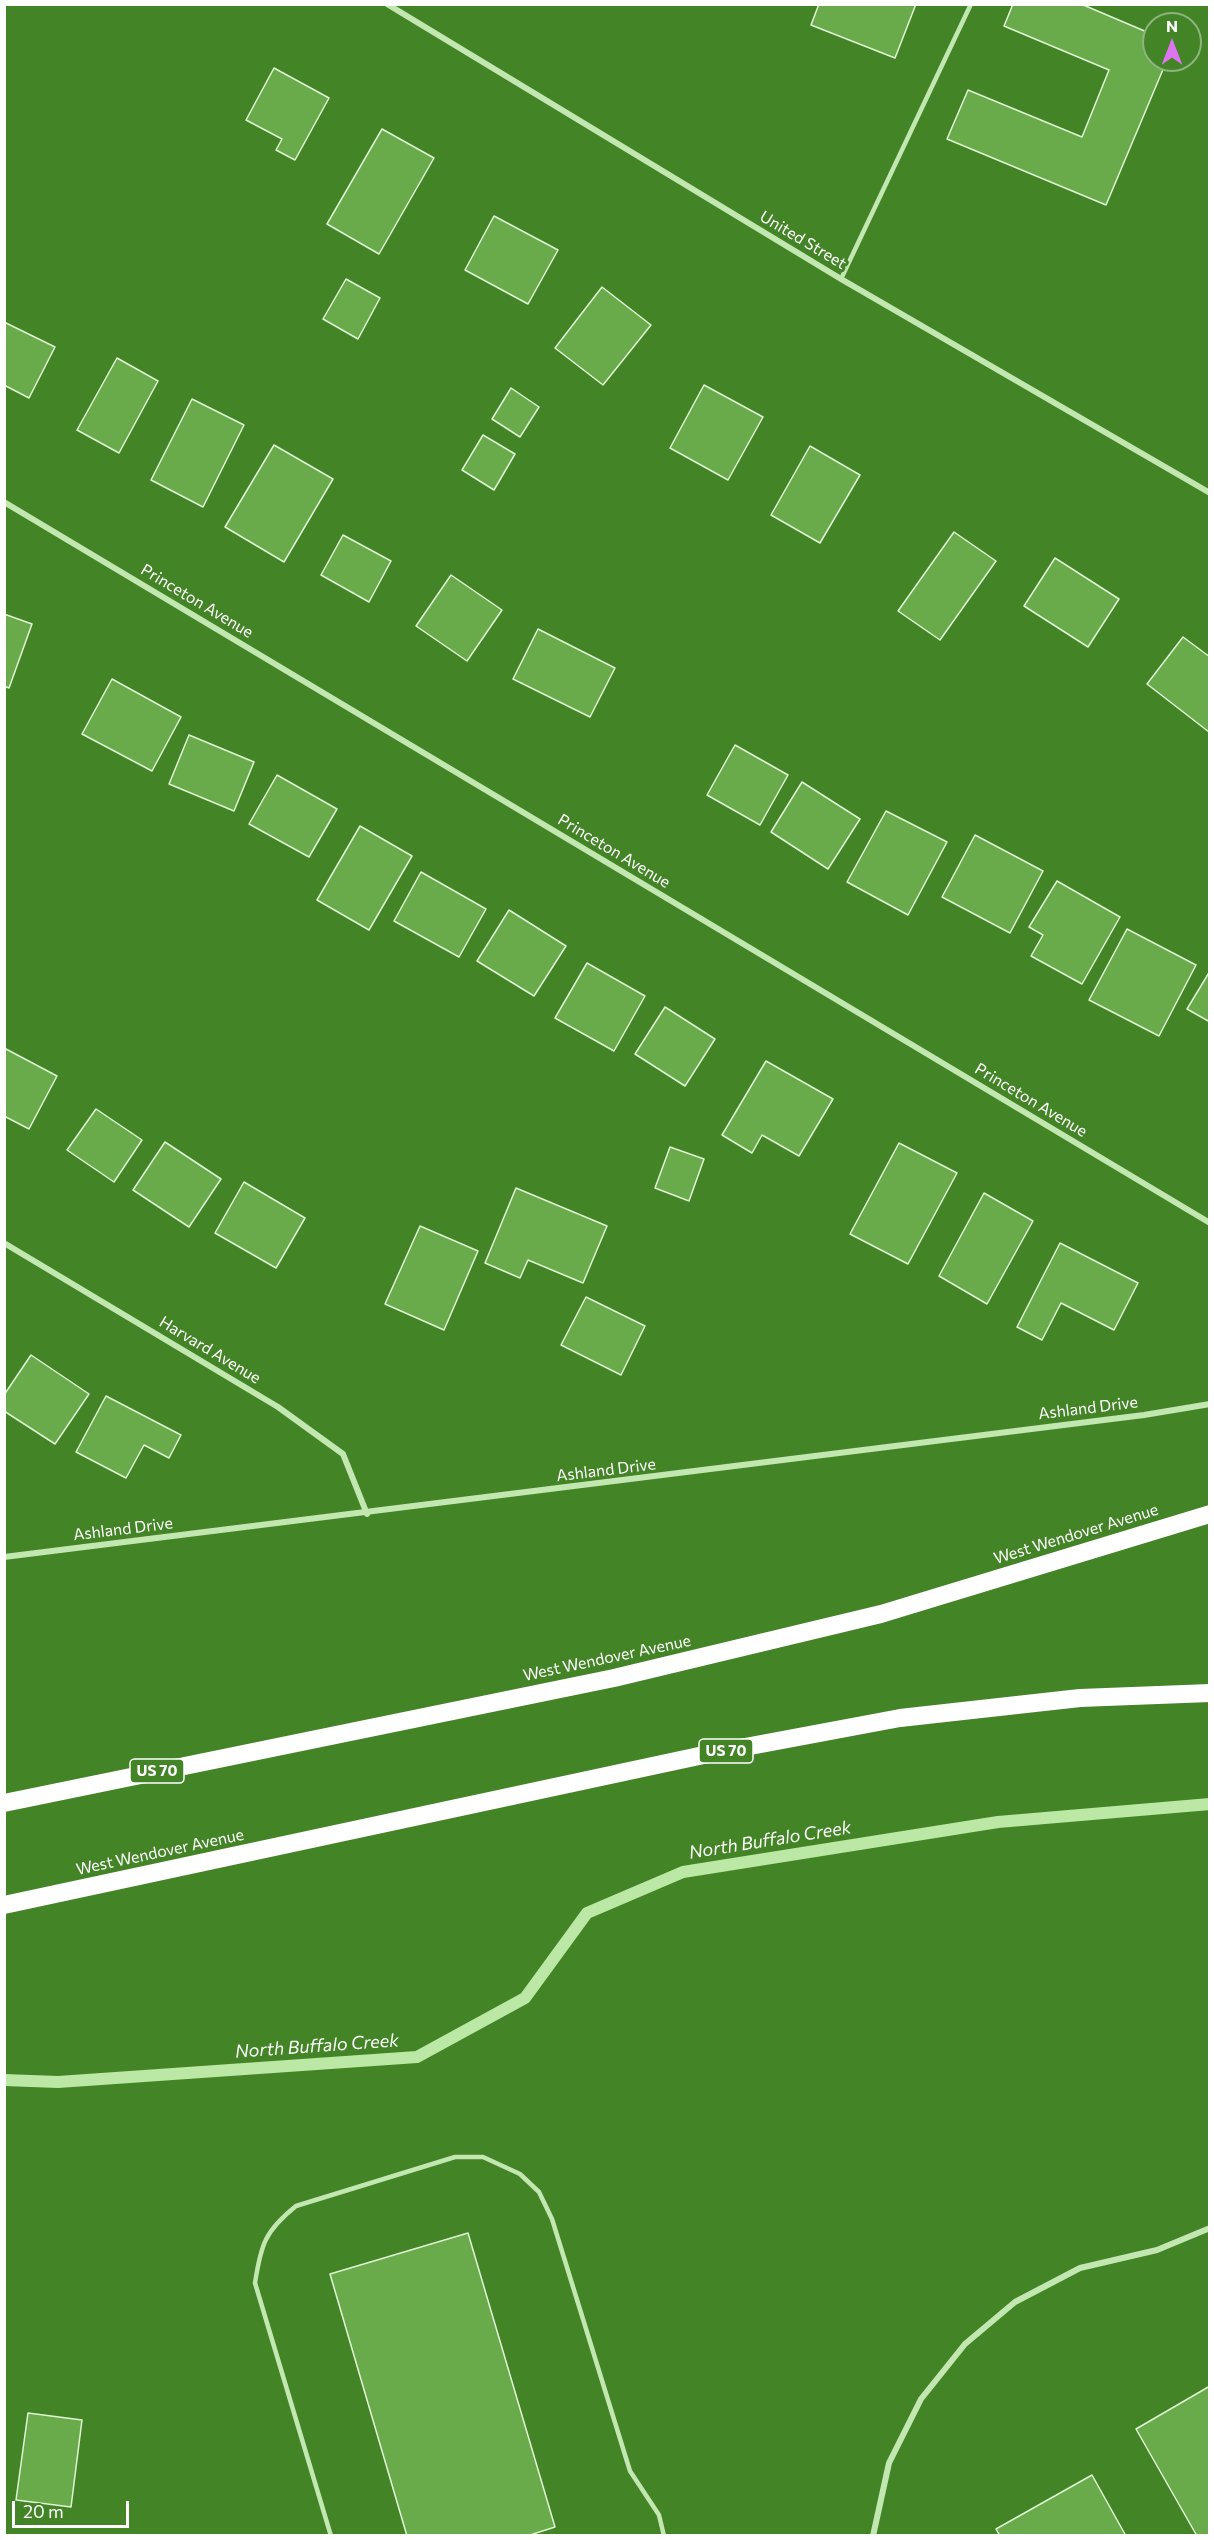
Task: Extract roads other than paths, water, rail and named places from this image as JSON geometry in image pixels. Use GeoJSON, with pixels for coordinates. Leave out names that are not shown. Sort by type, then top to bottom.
{"type":"FeatureCollection","features":[{"type":"Feature","properties":{"kind":"highway","name":"West Wendover Avenue"},"geometry":{"type":"LineString","coordinates":[[4,1803],[614,1678],[881,1614],[1209,1514]]}},
{"type":"Feature","properties":{"kind":"highway","name":"West Wendover Avenue"},"geometry":{"type":"LineString","coordinates":[[4,1905],[714,1753],[900,1718],[1080,1698],[1209,1693]]}},
{"type":"Feature","properties":{"kind":"street","name":"United Street"},"geometry":{"type":"LineString","coordinates":[[387,4],[841,279],[1209,493]]}},
{"type":"Feature","properties":{"kind":"street","name":"Princeton Avenue"},"geometry":{"type":"LineString","coordinates":[[4,502],[1209,1223]]}},
{"type":"Feature","properties":{"kind":"street","name":"Harvard Avenue"},"geometry":{"type":"LineString","coordinates":[[4,1243],[278,1407],[343,1454],[367,1514]]}},
{"type":"Feature","properties":{"kind":"street","name":"Ashland Drive"},"geometry":{"type":"LineString","coordinates":[[4,1557],[367,1514],[1209,1404]]}},
{"type":"Feature","properties":{"kind":"street"},"geometry":{"type":"LineString","coordinates":[[873,2535],[889,2463],[921,2399],[964,2344],[1015,2302],[1080,2268],[1157,2250],[1209,2228]]}},
{"type":"Feature","properties":{"kind":"lane"},"geometry":{"type":"LineString","coordinates":[[841,279],[971,4]]}},
{"type":"Feature","properties":{"kind":"lane"},"geometry":{"type":"LineString","coordinates":[[331,2535],[255,2283],[260,2250],[275,2223],[296,2206],[455,2157],[483,2157],[520,2174],[539,2192],[552,2219],[630,2470],[659,2515],[664,2535]]}},
{"type":"Feature","properties":{"kind":"waterway","name":"North Buffalo Creek"},"geometry":{"type":"LineString","coordinates":[[4,2080],[58,2082],[417,2057],[525,1998],[587,1913],[683,1872],[998,1822],[1210,1804]]}}]}
